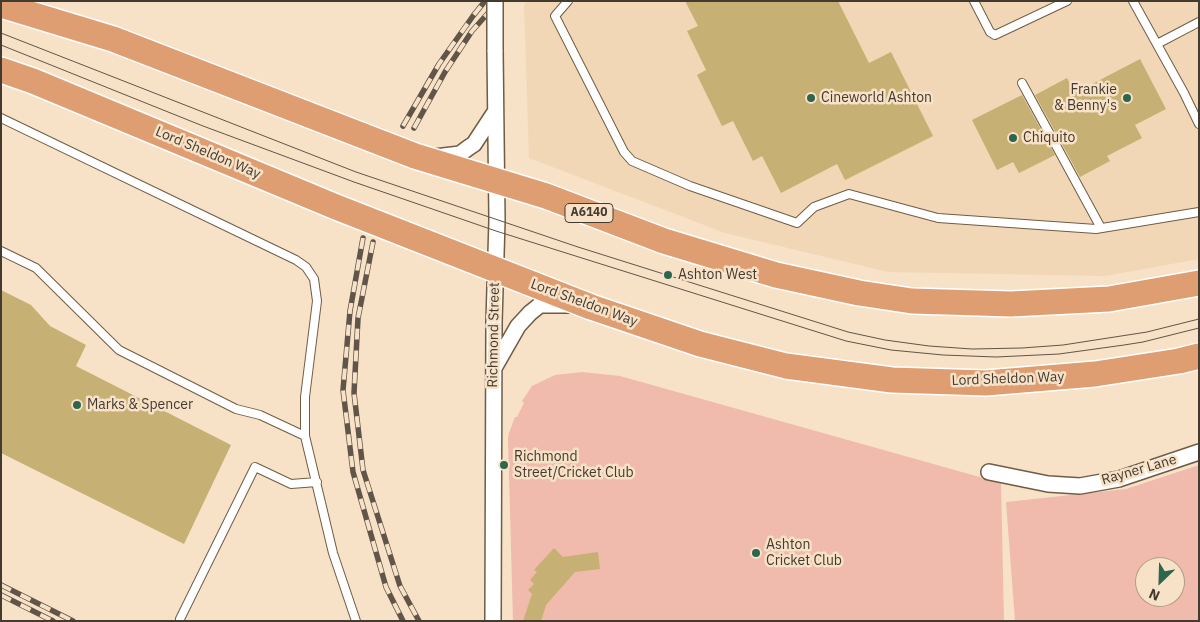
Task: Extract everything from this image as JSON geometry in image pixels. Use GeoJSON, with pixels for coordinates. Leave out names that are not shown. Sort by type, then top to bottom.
{"type":"FeatureCollection","features":[{"type":"Feature","properties":{"kind":"highway","name":"A6140"},"geometry":{"type":"LineString","coordinates":[[1,5],[112,40],[415,156],[546,196],[664,241],[767,273],[819,286],[903,300],[1011,304],[1110,299],[1199,282]]}},
{"type":"Feature","properties":{"kind":"highway","name":"Lord Sheldon Way"},"geometry":{"type":"LineString","coordinates":[[1,70],[33,81],[336,207],[591,307],[700,344],[777,363],[892,380],[986,383],[1095,374],[1179,361],[1199,356]]}},
{"type":"Feature","properties":{"kind":"street","name":"Richmond Street"},"geometry":{"type":"LineString","coordinates":[[493,621],[496,182],[495,1]]}},
{"type":"Feature","properties":{"kind":"street"},"geometry":{"type":"LineString","coordinates":[[415,156],[438,157],[460,154],[474,144],[495,112]]}},
{"type":"Feature","properties":{"kind":"street"},"geometry":{"type":"LineString","coordinates":[[494,369],[518,326],[540,305],[563,304],[591,307]]}},
{"type":"Feature","properties":{"kind":"street","name":"Rayner Lane"},"geometry":{"type":"LineString","coordinates":[[989,472],[1048,484],[1080,486],[1119,479],[1199,452]]}},
{"type":"Feature","properties":{"kind":"lane"},"geometry":{"type":"LineString","coordinates":[[568,1],[555,16],[624,152],[632,161],[690,186],[797,223],[814,207],[849,194],[938,218],[1101,228],[1199,212]]}},
{"type":"Feature","properties":{"kind":"lane"},"geometry":{"type":"LineString","coordinates":[[974,1],[990,32],[995,35],[1067,1]]}},
{"type":"Feature","properties":{"kind":"lane"},"geometry":{"type":"LineString","coordinates":[[1133,1],[1199,124]]}},
{"type":"Feature","properties":{"kind":"lane"},"geometry":{"type":"LineString","coordinates":[[1157,44],[1199,22]]}},
{"type":"Feature","properties":{"kind":"lane"},"geometry":{"type":"LineString","coordinates":[[1022,83],[1101,228]]}},
{"type":"Feature","properties":{"kind":"lane"},"geometry":{"type":"LineString","coordinates":[[1,118],[296,260],[306,267],[314,279],[317,301],[305,398],[305,436],[333,553],[356,621]]}},
{"type":"Feature","properties":{"kind":"lane"},"geometry":{"type":"LineString","coordinates":[[1,251],[36,268],[118,350],[236,409],[260,415],[305,436]]}},
{"type":"Feature","properties":{"kind":"lane"},"geometry":{"type":"LineString","coordinates":[[180,621],[255,467],[291,484],[317,482]]}},
{"type":"Feature","properties":{"kind":"shaded area"},"geometry":{"type":"Polygon","coordinates":[[[528,1],[1199,1],[1199,259],[1105,276],[888,272],[725,233],[529,158],[524,5],[528,1]]]}},
{"type":"Feature","properties":{"kind":"shaded area","name":"Ashton Cricket Club"},"geometry":{"type":"Polygon","coordinates":[[[582,372],[620,376],[1001,483],[1004,621],[513,621],[509,433],[515,417],[517,417],[524,403],[522,401],[532,386],[555,375],[582,372]]]}},
{"type":"Feature","properties":{"kind":"shaded area"},"geometry":{"type":"Polygon","coordinates":[[[1199,465],[1199,621],[1015,621],[1006,502],[1126,489],[1199,465]]]}},
{"type":"Feature","properties":{"kind":"building","name":"Cineworld Ashton"},"geometry":{"type":"Polygon","coordinates":[[[685,1],[838,1],[869,63],[891,52],[933,136],[845,180],[837,164],[781,193],[762,156],[753,161],[733,121],[722,126],[697,75],[706,70],[687,31],[698,26],[685,1]]]}},
{"type":"Feature","properties":{"kind":"building"},"geometry":{"type":"Polygon","coordinates":[[[1140,59],[1166,109],[1135,125],[1142,138],[1107,156],[1110,161],[1080,177],[1035,95],[1067,78],[1075,93],[1140,59]]]}},
{"type":"Feature","properties":{"kind":"building","name":"Chiquito"},"geometry":{"type":"Polygon","coordinates":[[[1022,95],[1055,155],[1019,173],[1013,162],[997,170],[972,120],[1022,95]]]}},
{"type":"Feature","properties":{"kind":"building","name":"Marks & Spencer"},"geometry":{"type":"Polygon","coordinates":[[[1,290],[31,305],[50,326],[86,345],[76,366],[231,445],[184,544],[1,453],[1,290]]]}},
{"type":"Feature","properties":{"kind":"building"},"geometry":{"type":"Polygon","coordinates":[[[554,548],[563,557],[598,552],[600,569],[575,572],[546,605],[541,621],[523,621],[532,594],[528,590],[534,584],[530,580],[537,572],[534,570],[554,548]]]}},
{"type":"Feature","properties":{"kind":"tram line"},"geometry":{"type":"LineString","coordinates":[[1,33],[356,172],[578,247],[848,332],[885,340],[929,346],[972,349],[1022,348],[1063,345],[1147,332],[1199,319]]}},
{"type":"Feature","properties":{"kind":"tram line"},"geometry":{"type":"LineString","coordinates":[[1,45],[203,126],[354,182],[496,231],[846,341],[891,350],[943,355],[996,357],[1059,354],[1124,345],[1199,328]]}},
{"type":"Feature","properties":{"kind":"railway"},"geometry":{"type":"LineString","coordinates":[[403,126],[439,64],[485,1]]}},
{"type":"Feature","properties":{"kind":"railway"},"geometry":{"type":"LineString","coordinates":[[414,128],[445,72],[472,31],[499,1]]}},
{"type":"Feature","properties":{"kind":"railway"},"geometry":{"type":"LineString","coordinates":[[363,238],[350,311],[343,390],[353,472],[386,587],[403,621]]}},
{"type":"Feature","properties":{"kind":"railway"},"geometry":{"type":"LineString","coordinates":[[373,242],[358,318],[354,393],[363,470],[400,586],[419,621]]}},
{"type":"Feature","properties":{"kind":"railway"},"geometry":{"type":"LineString","coordinates":[[1,585],[73,621]]}},
{"type":"Feature","properties":{"kind":"railway"},"geometry":{"type":"LineString","coordinates":[[1,595],[53,621]]}},
{"type":"Feature","properties":{"kind":"place","name":"Cineworld Ashton"},"geometry":{"type":"Point","coordinates":[811,98]}},
{"type":"Feature","properties":{"kind":"place","name":"Frankie & Benny's"},"geometry":{"type":"Point","coordinates":[1127,98]}},
{"type":"Feature","properties":{"kind":"place","name":"Chiquito"},"geometry":{"type":"Point","coordinates":[1013,138]}},
{"type":"Feature","properties":{"kind":"place","name":"Ashton West"},"geometry":{"type":"Point","coordinates":[668,275]}},
{"type":"Feature","properties":{"kind":"place","name":"Marks & Spencer"},"geometry":{"type":"Point","coordinates":[77,405]}},
{"type":"Feature","properties":{"kind":"place","name":"Richmond Street/Cricket Club"},"geometry":{"type":"Point","coordinates":[504,465]}},
{"type":"Feature","properties":{"kind":"place","name":"Ashton Cricket Club"},"geometry":{"type":"Point","coordinates":[756,553]}}]}
